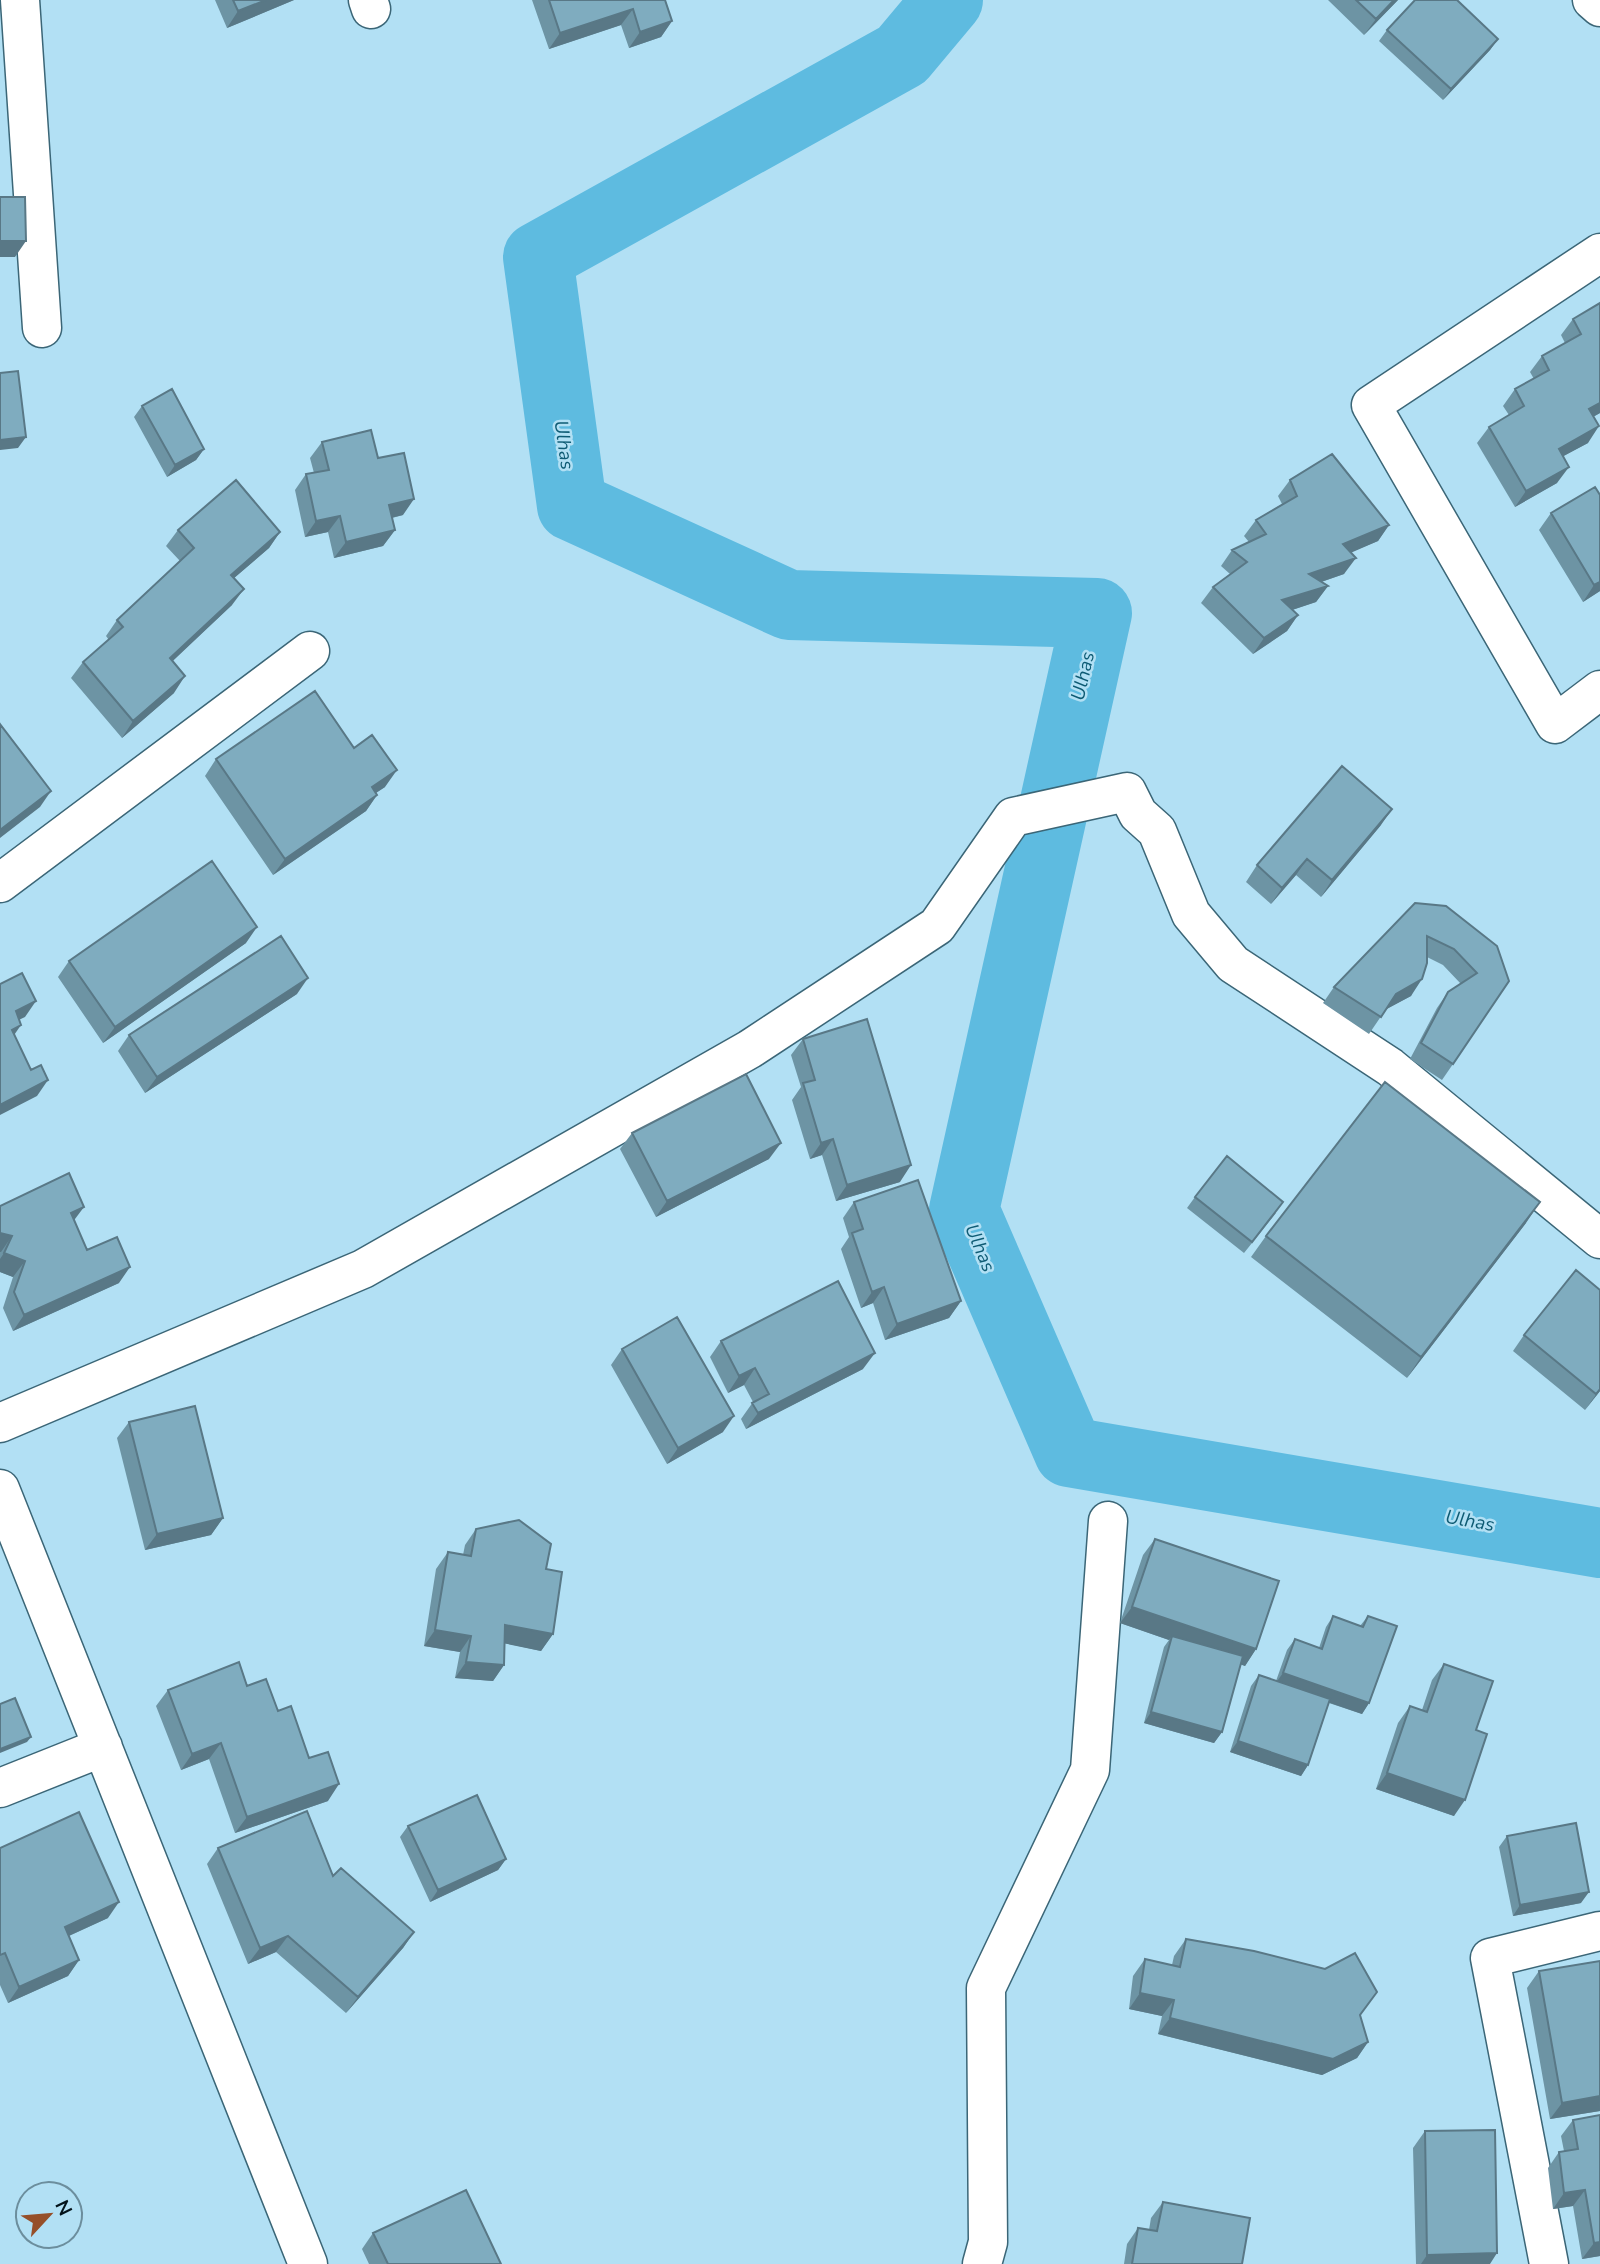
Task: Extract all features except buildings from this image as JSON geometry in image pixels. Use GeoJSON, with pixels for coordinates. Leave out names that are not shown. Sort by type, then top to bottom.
{"type":"FeatureCollection","features":[{"type":"Feature","properties":{"kind":"street"},"geometry":{"type":"LineString","coordinates":[[20,0],[43,328]]}},
{"type":"Feature","properties":{"kind":"street"},"geometry":{"type":"LineString","coordinates":[[1592,0],[1600,7]]}},
{"type":"Feature","properties":{"kind":"street"},"geometry":{"type":"LineString","coordinates":[[1600,253],[1371,405],[1555,724],[1600,690]]}},
{"type":"Feature","properties":{"kind":"street"},"geometry":{"type":"LineString","coordinates":[[0,883],[310,651]]}},
{"type":"Feature","properties":{"kind":"street"},"geometry":{"type":"LineString","coordinates":[[0,1423],[363,1269],[750,1049],[937,926],[1013,817],[1127,792],[1138,814],[1157,831],[1191,914],[1233,964],[1390,1067],[1600,1239]]}},
{"type":"Feature","properties":{"kind":"street"},"geometry":{"type":"LineString","coordinates":[[0,1489],[308,2264]]}},
{"type":"Feature","properties":{"kind":"street"},"geometry":{"type":"LineString","coordinates":[[982,2264],[988,2242],[986,1988],[1090,1770],[1108,1521]]}},
{"type":"Feature","properties":{"kind":"street"},"geometry":{"type":"LineString","coordinates":[[0,1788],[103,1747]]}},
{"type":"Feature","properties":{"kind":"street"},"geometry":{"type":"LineString","coordinates":[[1549,2264],[1490,1958],[1600,1931]]}},
{"type":"Feature","properties":{"kind":"waterway","name":"Ulhas"},"geometry":{"type":"LineString","coordinates":[[948,0],[902,55],[538,257],[572,506],[789,605],[1097,613],[964,1210],[1069,1452],[1600,1543]]}}]}
